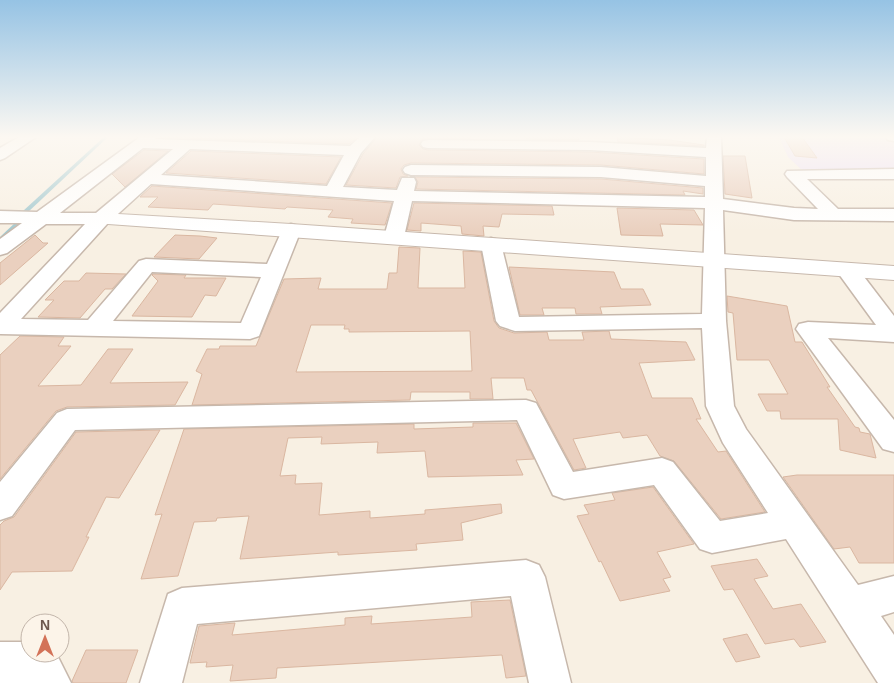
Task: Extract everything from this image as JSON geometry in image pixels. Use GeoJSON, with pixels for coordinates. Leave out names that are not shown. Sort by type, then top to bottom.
{"type":"FeatureCollection","features":[{"type":"Feature","properties":{"kind":"street"},"geometry":{"type":"LineString","coordinates":[[0,249],[106,169]]}},
{"type":"Feature","properties":{"kind":"street"},"geometry":{"type":"LineString","coordinates":[[0,326],[101,219],[159,169]]}},
{"type":"Feature","properties":{"kind":"street"},"geometry":{"type":"LineString","coordinates":[[332,192],[345,169]]}},
{"type":"Feature","properties":{"kind":"street"},"geometry":{"type":"LineString","coordinates":[[715,169],[714,321],[720,406],[734,435],[894,670]]}},
{"type":"Feature","properties":{"kind":"street"},"geometry":{"type":"LineString","coordinates":[[394,237],[411,170],[465,173],[600,172],[715,182]]}},
{"type":"Feature","properties":{"kind":"street"},"geometry":{"type":"LineString","coordinates":[[834,215],[793,174],[894,174]]}},
{"type":"Feature","properties":{"kind":"street"},"geometry":{"type":"LineString","coordinates":[[147,179],[404,196],[714,203],[794,214],[894,215]]}},
{"type":"Feature","properties":{"kind":"street"},"geometry":{"type":"LineString","coordinates":[[0,217],[101,219],[291,230],[894,273]]}},
{"type":"Feature","properties":{"kind":"street"},"geometry":{"type":"LineString","coordinates":[[0,326],[250,332],[291,230]]}},
{"type":"Feature","properties":{"kind":"street"},"geometry":{"type":"LineString","coordinates":[[491,244],[508,320],[516,324],[714,321]]}},
{"type":"Feature","properties":{"kind":"street"},"geometry":{"type":"LineString","coordinates":[[95,328],[146,264],[275,271]]}},
{"type":"Feature","properties":{"kind":"street"},"geometry":{"type":"LineString","coordinates":[[848,270],[894,334]]}},
{"type":"Feature","properties":{"kind":"street"},"geometry":{"type":"LineString","coordinates":[[894,334],[808,329],[894,441]]}},
{"type":"Feature","properties":{"kind":"street"},"geometry":{"type":"LineString","coordinates":[[0,506],[67,420],[526,410],[564,486],[662,471],[712,538],[793,523]]}},
{"type":"Feature","properties":{"kind":"street"},"geometry":{"type":"LineString","coordinates":[[161,683],[182,607],[526,577],[550,683]]}},
{"type":"Feature","properties":{"kind":"street"},"geometry":{"type":"LineString","coordinates":[[850,606],[894,594]]}},
{"type":"Feature","properties":{"kind":"street"},"geometry":{"type":"LineString","coordinates":[[0,662],[39,663],[50,683]]}},
{"type":"Feature","properties":{"kind":"shaded area"},"geometry":{"type":"Polygon","coordinates":[[[801,169],[894,169],[894,172],[803,171],[801,169]]]}},
{"type":"Feature","properties":{"kind":"building"},"geometry":{"type":"Polygon","coordinates":[[[119,169],[147,169],[125,187],[112,174],[119,169]]]}},
{"type":"Feature","properties":{"kind":"building"},"geometry":{"type":"Polygon","coordinates":[[[171,169],[334,169],[326,184],[166,173],[171,169]]]}},
{"type":"Feature","properties":{"kind":"building"},"geometry":{"type":"Polygon","coordinates":[[[355,169],[401,169],[403,174],[408,176],[400,177],[396,188],[346,185],[355,169]]]}},
{"type":"Feature","properties":{"kind":"building"},"geometry":{"type":"Polygon","coordinates":[[[645,169],[704,169],[704,174],[645,169]]]}},
{"type":"Feature","properties":{"kind":"building"},"geometry":{"type":"Polygon","coordinates":[[[724,169],[747,169],[752,198],[725,194],[724,169]]]}},
{"type":"Feature","properties":{"kind":"building"},"geometry":{"type":"Polygon","coordinates":[[[415,177],[601,179],[703,188],[703,194],[683,191],[685,195],[416,189],[418,182],[415,177]]]}},
{"type":"Feature","properties":{"kind":"building"},"geometry":{"type":"Polygon","coordinates":[[[152,186],[392,203],[385,225],[351,223],[353,219],[328,217],[333,210],[213,204],[208,210],[148,207],[158,197],[140,197],[152,186]]]}},
{"type":"Feature","properties":{"kind":"building"},"geometry":{"type":"Polygon","coordinates":[[[414,203],[552,206],[554,215],[502,214],[499,227],[483,226],[484,236],[462,234],[461,226],[421,223],[421,231],[407,230],[414,203]]]}},
{"type":"Feature","properties":{"kind":"building"},"geometry":{"type":"Polygon","coordinates":[[[617,208],[694,210],[703,225],[660,224],[663,236],[621,235],[617,208]]]}},
{"type":"Feature","properties":{"kind":"building"},"geometry":{"type":"Polygon","coordinates":[[[35,235],[43,243],[48,243],[0,285],[0,263],[35,235]]]}},
{"type":"Feature","properties":{"kind":"building"},"geometry":{"type":"Polygon","coordinates":[[[175,235],[217,238],[199,259],[154,257],[175,235]]]}},
{"type":"Feature","properties":{"kind":"building"},"geometry":{"type":"Polygon","coordinates":[[[399,247],[420,248],[418,288],[465,288],[463,251],[481,252],[494,321],[499,328],[514,333],[547,332],[549,340],[584,340],[582,332],[609,331],[611,339],[686,342],[695,360],[639,363],[652,398],[692,398],[701,419],[696,419],[718,452],[726,451],[765,512],[721,519],[674,461],[660,456],[647,435],[623,438],[620,432],[573,439],[586,468],[574,470],[531,390],[527,390],[524,378],[491,378],[493,399],[470,399],[470,392],[411,392],[410,400],[192,405],[202,374],[196,371],[207,349],[219,349],[220,346],[256,346],[284,279],[321,278],[318,289],[387,289],[389,273],[397,273],[399,247]],[[311,325],[296,372],[472,371],[470,331],[349,332],[349,329],[344,329],[345,325],[311,325]]]}},
{"type":"Feature","properties":{"kind":"building"},"geometry":{"type":"Polygon","coordinates":[[[509,267],[614,272],[621,289],[643,289],[651,305],[600,307],[602,314],[576,314],[575,308],[542,308],[544,315],[520,315],[509,267]]]}},
{"type":"Feature","properties":{"kind":"building"},"geometry":{"type":"Polygon","coordinates":[[[86,273],[126,274],[112,289],[105,289],[80,318],[38,317],[54,300],[45,300],[64,281],[79,281],[86,273]]]}},
{"type":"Feature","properties":{"kind":"building"},"geometry":{"type":"Polygon","coordinates":[[[153,274],[186,275],[184,278],[226,278],[216,296],[205,295],[192,317],[132,316],[158,281],[153,274]]]}},
{"type":"Feature","properties":{"kind":"building"},"geometry":{"type":"Polygon","coordinates":[[[727,296],[787,306],[795,342],[802,342],[830,387],[827,387],[855,427],[859,428],[860,432],[870,434],[876,458],[840,450],[838,419],[781,419],[780,411],[767,411],[758,394],[788,394],[769,360],[737,360],[733,313],[728,312],[727,296]]]}},
{"type":"Feature","properties":{"kind":"building"},"geometry":{"type":"Polygon","coordinates":[[[20,336],[64,337],[58,346],[71,346],[38,386],[81,385],[108,349],[133,349],[110,383],[188,382],[175,405],[67,407],[56,411],[0,479],[0,355],[20,336]]]}},
{"type":"Feature","properties":{"kind":"building"},"geometry":{"type":"Polygon","coordinates":[[[473,423],[516,423],[534,459],[516,460],[523,475],[428,477],[425,451],[377,453],[378,442],[321,444],[322,437],[288,438],[280,476],[296,475],[295,484],[322,483],[319,515],[370,511],[370,518],[425,514],[425,510],[501,504],[502,513],[461,523],[463,540],[416,544],[417,550],[338,555],[338,552],[240,559],[249,516],[217,518],[216,521],[194,522],[178,576],[141,579],[162,514],[155,515],[184,429],[414,424],[414,429],[473,427],[473,423]]]}},
{"type":"Feature","properties":{"kind":"building"},"geometry":{"type":"Polygon","coordinates":[[[160,430],[119,498],[106,497],[72,571],[12,572],[0,590],[0,525],[14,517],[76,432],[160,430]]]}},
{"type":"Feature","properties":{"kind":"building"},"geometry":{"type":"Polygon","coordinates":[[[797,475],[894,475],[894,563],[859,563],[850,547],[834,549],[783,477],[797,475]]]}},
{"type":"Feature","properties":{"kind":"building"},"geometry":{"type":"Polygon","coordinates":[[[653,487],[694,544],[657,552],[671,577],[663,579],[670,591],[620,601],[577,516],[589,514],[584,505],[615,500],[612,493],[653,487]]]}},
{"type":"Feature","properties":{"kind":"building"},"geometry":{"type":"Polygon","coordinates":[[[757,559],[768,576],[754,579],[773,609],[801,604],[826,642],[800,647],[794,639],[765,644],[733,589],[724,590],[711,566],[757,559]]]}},
{"type":"Feature","properties":{"kind":"building"},"geometry":{"type":"Polygon","coordinates":[[[510,600],[526,676],[506,678],[502,655],[277,668],[276,678],[230,681],[233,665],[206,667],[207,662],[190,663],[199,626],[235,623],[232,635],[345,625],[345,618],[372,616],[371,624],[472,617],[471,602],[510,600]]]}},
{"type":"Feature","properties":{"kind":"building"},"geometry":{"type":"Polygon","coordinates":[[[747,634],[760,657],[736,662],[723,639],[747,634]]]}},
{"type":"Feature","properties":{"kind":"building"},"geometry":{"type":"Polygon","coordinates":[[[86,650],[138,650],[126,683],[73,683],[72,681],[86,650]]]}},
{"type":"Feature","properties":{"kind":"waterway"},"geometry":{"type":"LineString","coordinates":[[25,212],[72,169]]}},
{"type":"Feature","properties":{"kind":"waterway"},"geometry":{"type":"LineString","coordinates":[[0,240],[19,222]]}}]}
